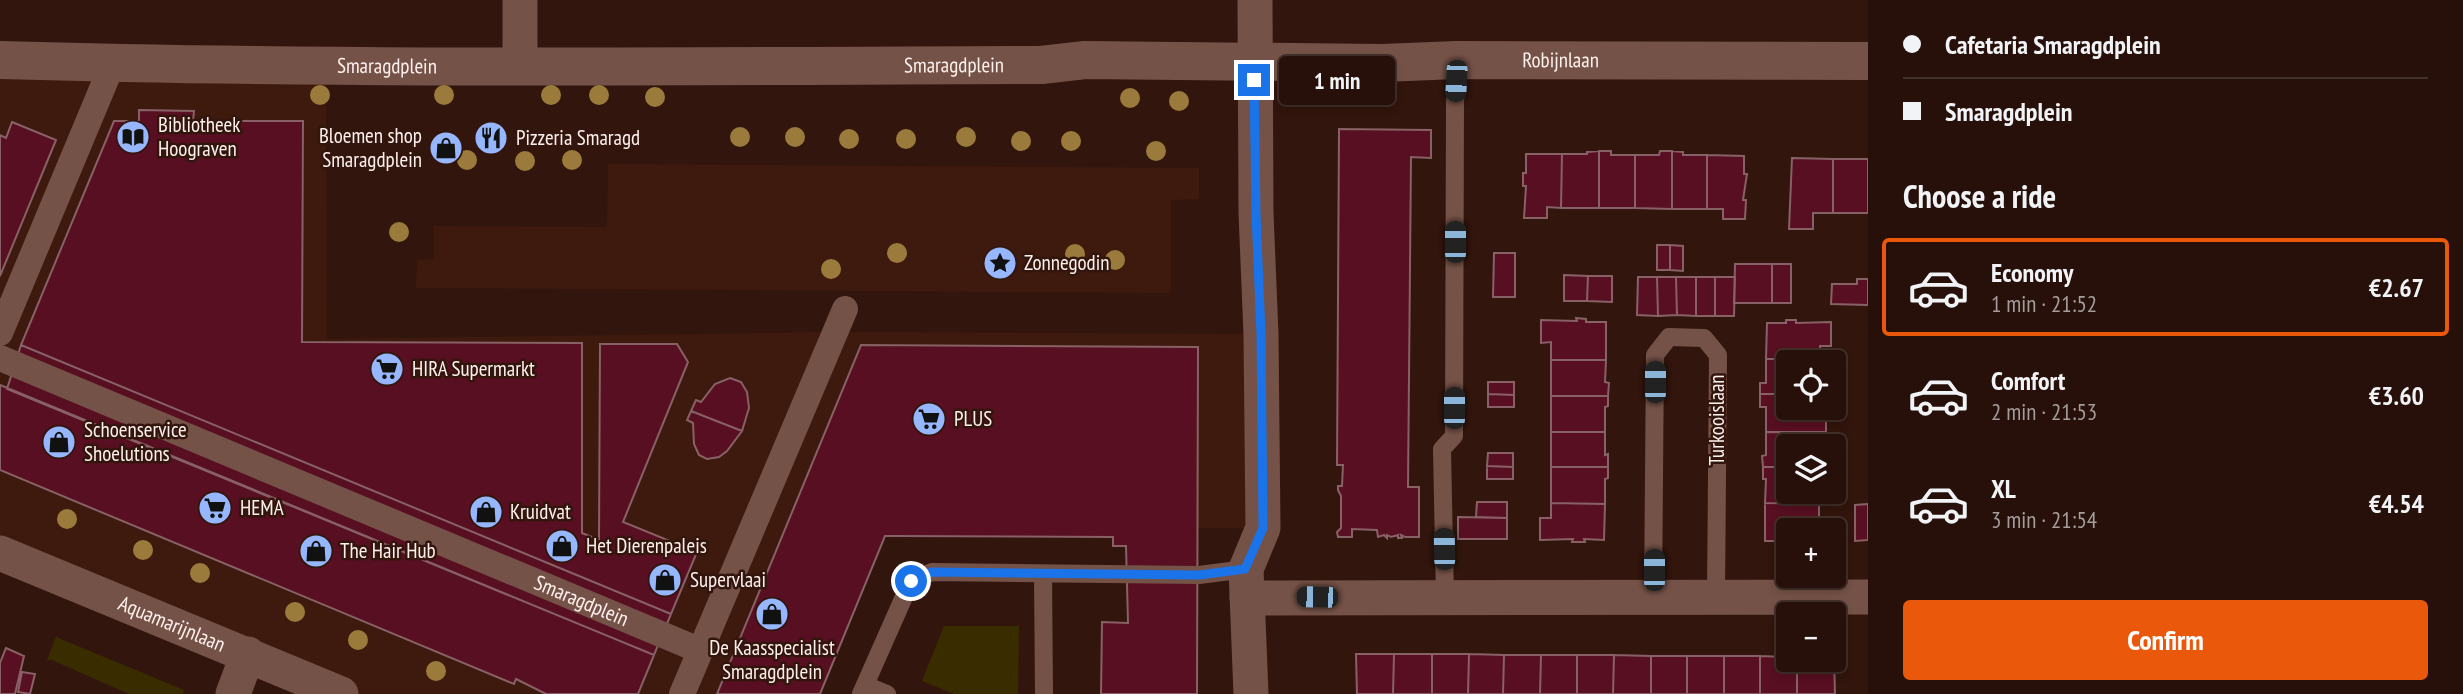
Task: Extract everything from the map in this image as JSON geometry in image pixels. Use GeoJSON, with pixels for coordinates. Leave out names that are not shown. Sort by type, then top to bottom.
{"type":"FeatureCollection","features":[{"type":"Feature","properties":{"kind":"street"},"geometry":{"type":"LineString","coordinates":[[520,0],[520,66]]}},
{"type":"Feature","properties":{"kind":"street"},"geometry":{"type":"LineString","coordinates":[[1251,694],[1247,584],[1263,528],[1261,334],[1253,62],[1255,0]]}},
{"type":"Feature","properties":{"kind":"street","name":"Smaragdplein"},"geometry":{"type":"LineString","coordinates":[[0,60],[112,65],[520,66],[1027,65],[1085,60],[1253,62]]}},
{"type":"Feature","properties":{"kind":"street","name":"Robijnlaan"},"geometry":{"type":"LineString","coordinates":[[1253,62],[1382,64],[1457,60],[1868,61]]}},
{"type":"Feature","properties":{"kind":"street"},"geometry":{"type":"LineString","coordinates":[[0,333],[112,65]]}},
{"type":"Feature","properties":{"kind":"street"},"geometry":{"type":"LineString","coordinates":[[682,694],[845,309]]}},
{"type":"Feature","properties":{"kind":"street","name":"Smaragdplein"},"geometry":{"type":"LineString","coordinates":[[0,358],[699,650]]}},
{"type":"Feature","properties":{"kind":"street","name":"Aquamarijnlaan"},"geometry":{"type":"LineString","coordinates":[[0,553],[341,694]]}},
{"type":"Feature","properties":{"kind":"street"},"geometry":{"type":"LineString","coordinates":[[1247,584],[1445,598],[1868,597]]}},
{"type":"Feature","properties":{"kind":"street"},"geometry":{"type":"LineString","coordinates":[[233,694],[248,654]]}},
{"type":"Feature","properties":{"kind":"lane"},"geometry":{"type":"LineString","coordinates":[[1445,598],[1442,449],[1454,436],[1457,60]]}},
{"type":"Feature","properties":{"kind":"lane","name":"Turkooislaan"},"geometry":{"type":"LineString","coordinates":[[1653,597],[1655,355],[1669,337],[1704,338],[1718,355],[1716,598]]}},
{"type":"Feature","properties":{"kind":"lane"},"geometry":{"type":"LineString","coordinates":[[887,694],[863,689],[911,581],[932,572],[1199,575],[1247,584]]}},
{"type":"Feature","properties":{"kind":"lane"},"geometry":{"type":"LineString","coordinates":[[1044,573],[1044,694]]}},
{"type":"Feature","properties":{"kind":"shaded area"},"geometry":{"type":"Polygon","coordinates":[[[0,60],[326,66],[327,339],[835,332],[1261,334],[1263,528],[887,527],[815,694],[341,694],[0,553],[0,60]]]}},
{"type":"Feature","properties":{"kind":"shaded area"},"geometry":{"type":"Polygon","coordinates":[[[608,164],[1199,168],[1199,199],[1171,200],[1171,293],[416,288],[417,260],[434,259],[434,226],[607,227],[608,164]]]}},
{"type":"Feature","properties":{"kind":"shaded area"},"geometry":{"type":"Polygon","coordinates":[[[944,626],[1019,626],[1018,694],[954,694],[922,681],[944,626]]]}},
{"type":"Feature","properties":{"kind":"shaded area"},"geometry":{"type":"Polygon","coordinates":[[[56,637],[184,690],[183,694],[129,694],[47,660],[56,637]]]}},
{"type":"Feature","properties":{"kind":"building"},"geometry":{"type":"Polygon","coordinates":[[[139,110],[194,111],[193,121],[303,121],[302,342],[582,343],[582,533],[599,540],[600,344],[677,344],[688,362],[623,522],[697,552],[671,614],[21,345],[114,121],[139,121],[139,110]]]}},
{"type":"Feature","properties":{"kind":"building"},"geometry":{"type":"Polygon","coordinates":[[[12,122],[56,140],[0,276],[0,135],[6,138],[12,122]]]}},
{"type":"Feature","properties":{"kind":"building"},"geometry":{"type":"Polygon","coordinates":[[[1339,129],[1431,130],[1431,158],[1411,157],[1408,487],[1419,487],[1419,537],[1378,537],[1377,530],[1352,529],[1352,537],[1338,537],[1337,532],[1341,528],[1341,496],[1338,486],[1342,486],[1343,465],[1337,465],[1339,129]]]}},
{"type":"Feature","properties":{"kind":"building"},"geometry":{"type":"Polygon","coordinates":[[[1599,151],[1599,208],[1561,208],[1562,154],[1599,151]]]}},
{"type":"Feature","properties":{"kind":"building"},"geometry":{"type":"Polygon","coordinates":[[[1599,151],[1611,151],[1611,155],[1635,155],[1635,208],[1599,208],[1599,151]]]}},
{"type":"Feature","properties":{"kind":"building"},"geometry":{"type":"Polygon","coordinates":[[[1660,151],[1672,151],[1672,209],[1635,208],[1635,155],[1659,155],[1660,151]]]}},
{"type":"Feature","properties":{"kind":"building"},"geometry":{"type":"Polygon","coordinates":[[[1672,151],[1683,152],[1683,155],[1707,155],[1707,209],[1672,209],[1672,151]]]}},
{"type":"Feature","properties":{"kind":"building"},"geometry":{"type":"Polygon","coordinates":[[[1526,154],[1562,154],[1561,208],[1547,207],[1547,218],[1524,218],[1526,186],[1523,186],[1523,173],[1526,173],[1526,154]]]}},
{"type":"Feature","properties":{"kind":"building"},"geometry":{"type":"Polygon","coordinates":[[[1707,155],[1744,156],[1744,174],[1747,174],[1743,200],[1746,200],[1745,219],[1723,219],[1723,209],[1707,209],[1707,155]]]}},
{"type":"Feature","properties":{"kind":"building"},"geometry":{"type":"Polygon","coordinates":[[[1792,158],[1833,159],[1833,213],[1813,213],[1813,229],[1789,229],[1792,158]]]}},
{"type":"Feature","properties":{"kind":"building"},"geometry":{"type":"Polygon","coordinates":[[[1833,159],[1868,159],[1868,213],[1833,213],[1833,159]]]}},
{"type":"Feature","properties":{"kind":"building"},"geometry":{"type":"Polygon","coordinates":[[[1657,245],[1670,245],[1670,270],[1657,270],[1657,245]]]}},
{"type":"Feature","properties":{"kind":"building"},"geometry":{"type":"Polygon","coordinates":[[[1670,245],[1683,246],[1683,271],[1670,270],[1670,245]]]}},
{"type":"Feature","properties":{"kind":"building"},"geometry":{"type":"Polygon","coordinates":[[[1494,253],[1515,253],[1515,297],[1493,297],[1494,253]]]}},
{"type":"Feature","properties":{"kind":"building"},"geometry":{"type":"Polygon","coordinates":[[[1735,264],[1772,264],[1772,303],[1734,303],[1735,264]]]}},
{"type":"Feature","properties":{"kind":"building"},"geometry":{"type":"Polygon","coordinates":[[[1772,264],[1791,264],[1791,303],[1772,303],[1772,264]]]}},
{"type":"Feature","properties":{"kind":"building"},"geometry":{"type":"Polygon","coordinates":[[[1564,275],[1588,276],[1587,301],[1564,301],[1564,275]]]}},
{"type":"Feature","properties":{"kind":"building"},"geometry":{"type":"Polygon","coordinates":[[[1588,276],[1612,276],[1612,302],[1587,301],[1588,276]]]}},
{"type":"Feature","properties":{"kind":"building"},"geometry":{"type":"Polygon","coordinates":[[[1638,277],[1657,277],[1658,316],[1637,315],[1638,277]]]}},
{"type":"Feature","properties":{"kind":"building"},"geometry":{"type":"Polygon","coordinates":[[[1657,277],[1676,277],[1677,315],[1658,316],[1657,277]]]}},
{"type":"Feature","properties":{"kind":"building"},"geometry":{"type":"Polygon","coordinates":[[[1676,277],[1696,277],[1696,316],[1677,315],[1676,277]]]}},
{"type":"Feature","properties":{"kind":"building"},"geometry":{"type":"Polygon","coordinates":[[[1696,277],[1715,277],[1715,316],[1696,316],[1696,277]]]}},
{"type":"Feature","properties":{"kind":"building"},"geometry":{"type":"Polygon","coordinates":[[[1715,277],[1735,277],[1734,316],[1715,316],[1715,277]]]}},
{"type":"Feature","properties":{"kind":"building"},"geometry":{"type":"Polygon","coordinates":[[[1857,279],[1868,279],[1868,305],[1831,304],[1832,284],[1857,284],[1857,279]]]}},
{"type":"Feature","properties":{"kind":"building"},"geometry":{"type":"Polygon","coordinates":[[[1576,318],[1586,319],[1586,322],[1606,322],[1606,360],[1551,360],[1551,342],[1541,343],[1541,320],[1577,321],[1576,318]]]}},
{"type":"Feature","properties":{"kind":"building"},"geometry":{"type":"Polygon","coordinates":[[[1786,320],[1796,320],[1796,323],[1831,322],[1831,346],[1820,346],[1820,350],[1776,350],[1776,359],[1766,359],[1767,323],[1786,323],[1786,320]]]}},
{"type":"Feature","properties":{"kind":"building"},"geometry":{"type":"Polygon","coordinates":[[[21,345],[671,614],[654,655],[7,389],[21,345]]]}},
{"type":"Feature","properties":{"kind":"building"},"geometry":{"type":"Polygon","coordinates":[[[861,345],[1198,347],[1197,694],[1101,694],[1102,622],[1128,623],[1126,546],[1113,546],[1113,537],[885,536],[820,694],[717,694],[861,345]]]}},
{"type":"Feature","properties":{"kind":"building"},"geometry":{"type":"Polygon","coordinates":[[[1766,359],[1776,359],[1776,394],[1760,394],[1760,383],[1766,383],[1766,359]]]}},
{"type":"Feature","properties":{"kind":"building"},"geometry":{"type":"Polygon","coordinates":[[[1551,360],[1606,360],[1605,382],[1609,383],[1608,396],[1551,396],[1551,360]]]}},
{"type":"Feature","properties":{"kind":"building"},"geometry":{"type":"Polygon","coordinates":[[[730,378],[741,382],[747,392],[749,408],[742,431],[691,411],[696,400],[701,402],[715,384],[730,378]]]}},
{"type":"Feature","properties":{"kind":"building"},"geometry":{"type":"Polygon","coordinates":[[[1488,382],[1514,382],[1514,395],[1488,394],[1488,382]]]}},
{"type":"Feature","properties":{"kind":"building"},"geometry":{"type":"Polygon","coordinates":[[[0,385],[654,655],[638,694],[546,694],[516,679],[514,684],[0,470],[0,385]]]}},
{"type":"Feature","properties":{"kind":"building"},"geometry":{"type":"Polygon","coordinates":[[[1488,394],[1514,395],[1514,407],[1488,407],[1488,394]]]}},
{"type":"Feature","properties":{"kind":"building"},"geometry":{"type":"Polygon","coordinates":[[[1760,394],[1776,394],[1776,420],[1826,420],[1826,432],[1766,432],[1766,407],[1760,407],[1760,394]]]}},
{"type":"Feature","properties":{"kind":"building"},"geometry":{"type":"Polygon","coordinates":[[[1551,396],[1608,396],[1605,432],[1551,432],[1551,396]]]}},
{"type":"Feature","properties":{"kind":"building"},"geometry":{"type":"Polygon","coordinates":[[[691,411],[742,431],[727,451],[719,457],[707,459],[699,455],[694,444],[693,423],[687,420],[691,411]]]}},
{"type":"Feature","properties":{"kind":"building"},"geometry":{"type":"Polygon","coordinates":[[[1551,432],[1605,432],[1608,467],[1551,467],[1551,432]]]}},
{"type":"Feature","properties":{"kind":"building"},"geometry":{"type":"Polygon","coordinates":[[[1766,432],[1820,433],[1776,434],[1776,467],[1763,467],[1762,456],[1766,455],[1766,432]]]}},
{"type":"Feature","properties":{"kind":"building"},"geometry":{"type":"Polygon","coordinates":[[[1488,453],[1513,453],[1513,467],[1487,466],[1488,453]]]}},
{"type":"Feature","properties":{"kind":"building"},"geometry":{"type":"Polygon","coordinates":[[[1487,466],[1513,467],[1513,479],[1487,479],[1487,466]]]}},
{"type":"Feature","properties":{"kind":"building"},"geometry":{"type":"Polygon","coordinates":[[[1551,467],[1608,467],[1605,504],[1551,503],[1551,467]]]}},
{"type":"Feature","properties":{"kind":"building"},"geometry":{"type":"Polygon","coordinates":[[[1763,467],[1776,467],[1776,503],[1765,503],[1766,479],[1763,479],[1763,467]]]}},
{"type":"Feature","properties":{"kind":"building"},"geometry":{"type":"Polygon","coordinates":[[[1477,502],[1507,502],[1507,518],[1476,517],[1477,502]]]}},
{"type":"Feature","properties":{"kind":"building"},"geometry":{"type":"Polygon","coordinates":[[[1551,503],[1605,504],[1604,540],[1540,540],[1540,518],[1551,518],[1551,503]]]}},
{"type":"Feature","properties":{"kind":"building"},"geometry":{"type":"Polygon","coordinates":[[[1765,503],[1819,504],[1819,518],[1776,518],[1776,541],[1765,541],[1765,503]]]}},
{"type":"Feature","properties":{"kind":"building"},"geometry":{"type":"Polygon","coordinates":[[[1868,504],[1868,540],[1855,541],[1855,505],[1868,504]]]}},
{"type":"Feature","properties":{"kind":"building"},"geometry":{"type":"Polygon","coordinates":[[[1458,517],[1507,518],[1507,539],[1458,539],[1458,517]]]}},
{"type":"Feature","properties":{"kind":"building"},"geometry":{"type":"Polygon","coordinates":[[[6,648],[24,656],[15,694],[0,694],[0,663],[6,648]]]}},
{"type":"Feature","properties":{"kind":"building"},"geometry":{"type":"Polygon","coordinates":[[[1356,654],[1394,654],[1393,694],[1357,694],[1356,654]]]}},
{"type":"Feature","properties":{"kind":"building"},"geometry":{"type":"Polygon","coordinates":[[[1394,654],[1432,654],[1432,694],[1393,694],[1394,654]]]}},
{"type":"Feature","properties":{"kind":"building"},"geometry":{"type":"Polygon","coordinates":[[[1432,654],[1469,654],[1468,694],[1432,694],[1432,654]]]}},
{"type":"Feature","properties":{"kind":"building"},"geometry":{"type":"Polygon","coordinates":[[[1469,654],[1504,655],[1503,694],[1468,694],[1469,654]]]}},
{"type":"Feature","properties":{"kind":"building"},"geometry":{"type":"Polygon","coordinates":[[[1504,655],[1541,655],[1540,694],[1503,694],[1504,655]]]}},
{"type":"Feature","properties":{"kind":"building"},"geometry":{"type":"Polygon","coordinates":[[[1541,655],[1577,655],[1577,694],[1540,694],[1541,655]]]}},
{"type":"Feature","properties":{"kind":"building"},"geometry":{"type":"Polygon","coordinates":[[[1577,655],[1614,655],[1613,694],[1577,694],[1577,655]]]}},
{"type":"Feature","properties":{"kind":"building"},"geometry":{"type":"Polygon","coordinates":[[[1614,655],[1651,656],[1651,694],[1613,694],[1614,655]]]}},
{"type":"Feature","properties":{"kind":"building"},"geometry":{"type":"Polygon","coordinates":[[[1651,656],[1687,656],[1687,694],[1651,694],[1651,656]]]}},
{"type":"Feature","properties":{"kind":"building"},"geometry":{"type":"Polygon","coordinates":[[[1687,656],[1724,656],[1724,694],[1687,694],[1687,656]]]}},
{"type":"Feature","properties":{"kind":"building"},"geometry":{"type":"Polygon","coordinates":[[[1724,656],[1760,656],[1760,694],[1724,694],[1724,656]]]}},
{"type":"Feature","properties":{"kind":"building"},"geometry":{"type":"Polygon","coordinates":[[[1760,656],[1776,657],[1776,672],[1797,672],[1797,694],[1760,694],[1760,656]]]}},
{"type":"Feature","properties":{"kind":"building"},"geometry":{"type":"Polygon","coordinates":[[[22,672],[35,674],[30,694],[18,692],[22,672]]]}},
{"type":"Feature","properties":{"kind":"building"},"geometry":{"type":"Polygon","coordinates":[[[1797,672],[1834,672],[1835,694],[1797,694],[1797,672]]]}},
{"type":"Feature","properties":{"kind":"place","name":"Bibliotheek Hoograven"},"geometry":{"type":"Point","coordinates":[133,137]}},
{"type":"Feature","properties":{"kind":"place","name":"Pizzeria Smaragd"},"geometry":{"type":"Point","coordinates":[491,138]}},
{"type":"Feature","properties":{"kind":"place","name":"Bloemen shop Smaragdplein"},"geometry":{"type":"Point","coordinates":[446,148]}},
{"type":"Feature","properties":{"kind":"place","name":"Zonnegodin"},"geometry":{"type":"Point","coordinates":[1000,263]}},
{"type":"Feature","properties":{"kind":"place","name":"HIRA Supermarkt"},"geometry":{"type":"Point","coordinates":[387,369]}},
{"type":"Feature","properties":{"kind":"place","name":"PLUS"},"geometry":{"type":"Point","coordinates":[929,419]}},
{"type":"Feature","properties":{"kind":"place","name":"Schoenservice Shoelutions"},"geometry":{"type":"Point","coordinates":[59,442]}},
{"type":"Feature","properties":{"kind":"place","name":"HEMA"},"geometry":{"type":"Point","coordinates":[215,508]}},
{"type":"Feature","properties":{"kind":"place","name":"Kruidvat"},"geometry":{"type":"Point","coordinates":[486,512]}},
{"type":"Feature","properties":{"kind":"place","name":"Het Dierenpaleis"},"geometry":{"type":"Point","coordinates":[562,546]}},
{"type":"Feature","properties":{"kind":"place","name":"The Hair Hub"},"geometry":{"type":"Point","coordinates":[316,551]}},
{"type":"Feature","properties":{"kind":"place","name":"Supervlaai"},"geometry":{"type":"Point","coordinates":[665,580]}},
{"type":"Feature","properties":{"kind":"place","name":"De Kaasspecialist Smaragdplein"},"geometry":{"type":"Point","coordinates":[772,614]}},
{"type":"Feature","properties":{"kind":"route"},"geometry":{"type":"LineString","coordinates":[[911,581],[932,572],[1199,575],[1245,569],[1263,528],[1254,80]]}}]}
